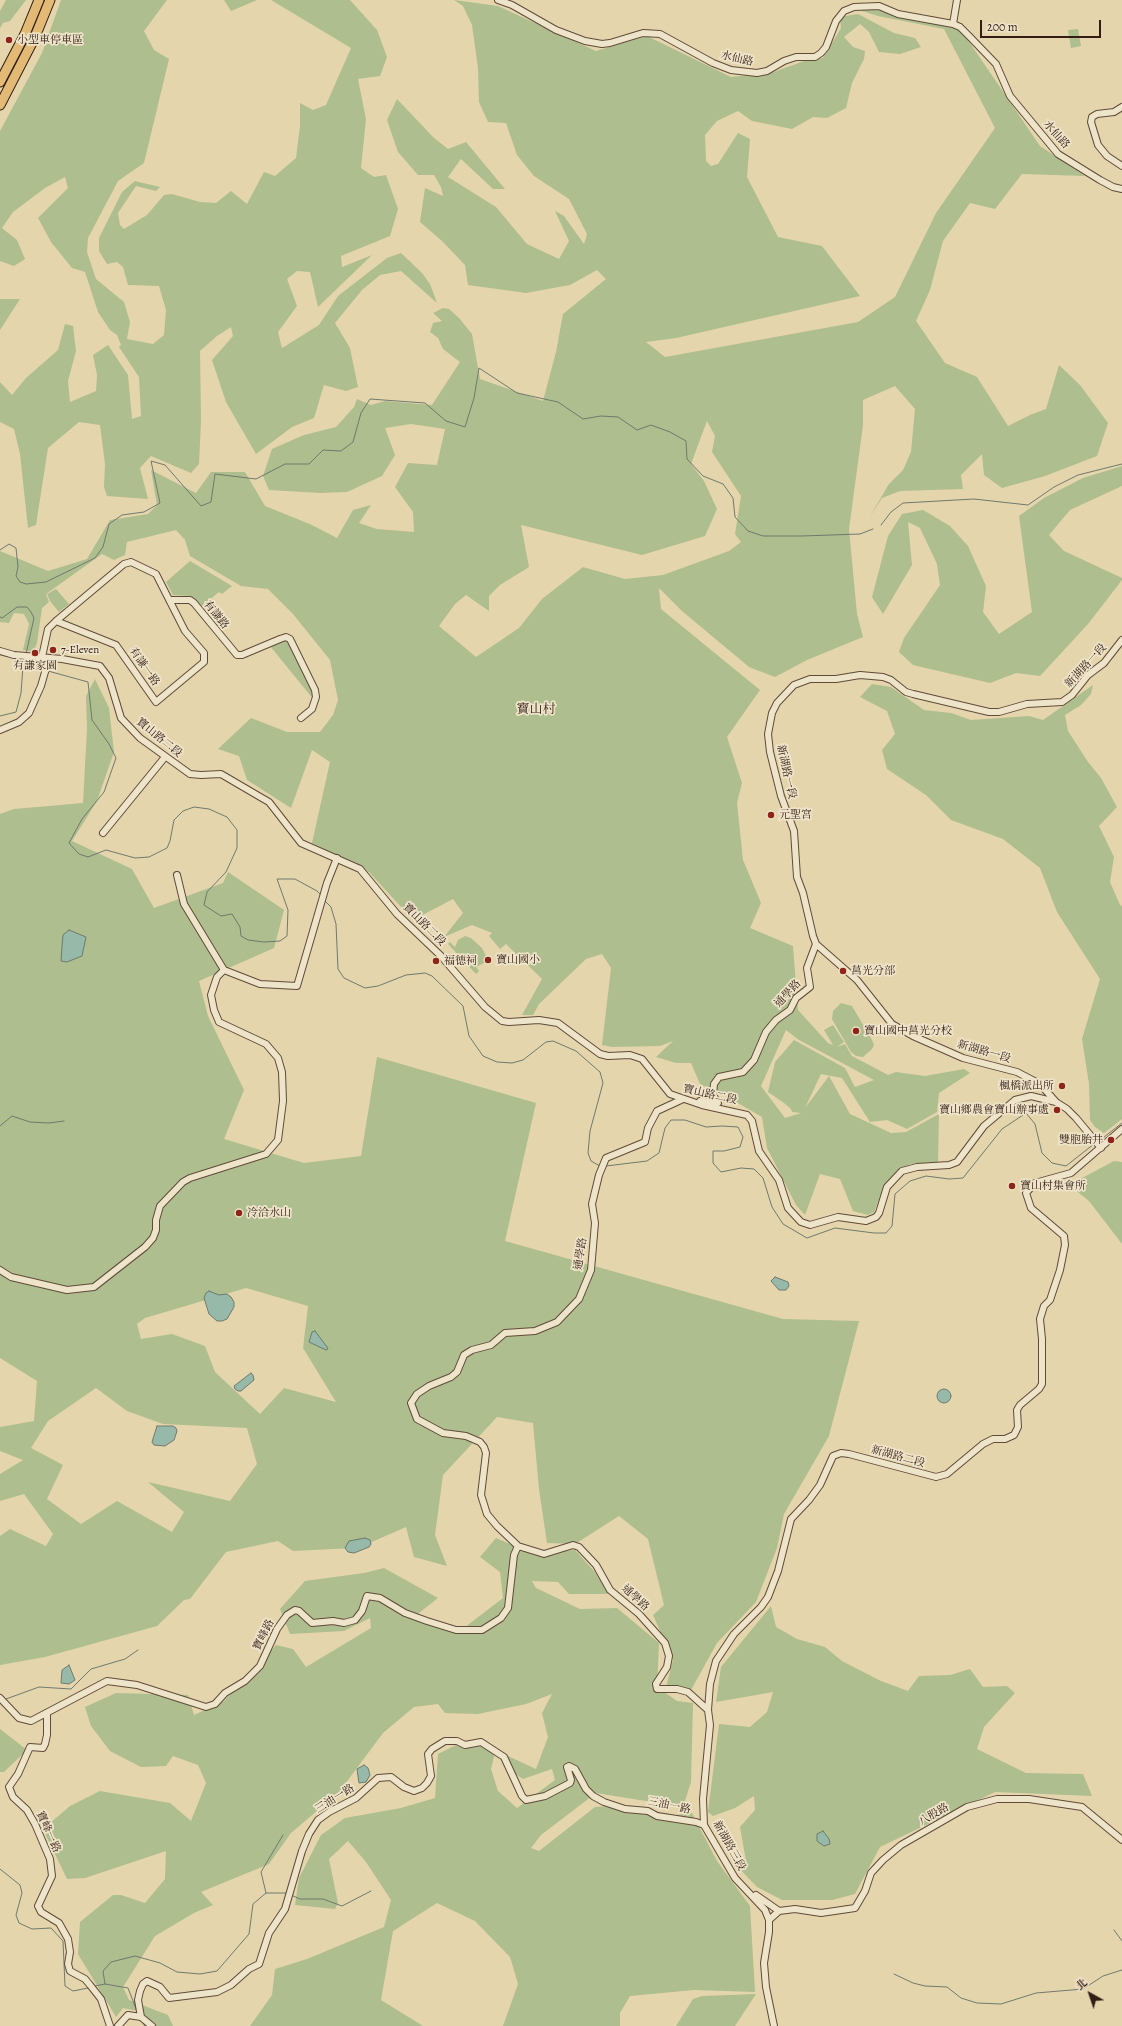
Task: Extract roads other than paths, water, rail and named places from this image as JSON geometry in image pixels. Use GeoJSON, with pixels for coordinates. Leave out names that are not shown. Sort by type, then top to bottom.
{"type":"FeatureCollection","features":[{"type":"Feature","properties":{"kind":"highway"},"geometry":{"type":"LineString","coordinates":[[0,82],[25,34],[39,0]]}},
{"type":"Feature","properties":{"kind":"highway"},"geometry":{"type":"LineString","coordinates":[[0,105],[35,37],[50,0]]}},
{"type":"Feature","properties":{"kind":"street","name":"水仙路"},"geometry":{"type":"LineString","coordinates":[[498,0],[512,5],[556,30],[586,41],[594,43],[610,43],[643,33],[660,34],[713,63],[731,70],[756,74],[767,71],[790,59],[815,57],[821,53],[826,47],[836,21],[844,11],[854,6],[879,6],[898,14],[953,24],[960,27],[996,64],[1010,96],[1058,154],[1100,180],[1113,187],[1122,189]]}},
{"type":"Feature","properties":{"kind":"street"},"geometry":{"type":"LineString","coordinates":[[953,24],[957,0]]}},
{"type":"Feature","properties":{"kind":"street"},"geometry":{"type":"LineString","coordinates":[[1122,107],[1114,112],[1097,114],[1092,118],[1091,122],[1098,145],[1107,156],[1122,166]]}},
{"type":"Feature","properties":{"kind":"street"},"geometry":{"type":"LineString","coordinates":[[42,657],[46,633],[56,621],[124,564],[131,562],[156,574],[170,600]]}},
{"type":"Feature","properties":{"kind":"street","name":"有謙一路"},"geometry":{"type":"LineString","coordinates":[[56,621],[116,645],[156,702],[204,662],[205,658],[204,653],[185,631],[170,600]]}},
{"type":"Feature","properties":{"kind":"street","name":"有謙路"},"geometry":{"type":"LineString","coordinates":[[170,600],[190,600],[194,603],[237,655],[242,655],[286,637],[290,639],[316,697],[312,709],[301,718]]}},
{"type":"Feature","properties":{"kind":"street","name":"新湖路一段"},"geometry":{"type":"LineString","coordinates":[[1101,1148],[1071,1113],[1056,1102],[1040,1084],[1030,1078],[1017,1072],[963,1058],[913,1036],[892,1024],[857,980],[816,944],[803,893],[797,877],[794,831],[781,796],[770,752],[768,734],[769,722],[778,703],[787,692],[800,682],[810,679],[836,679],[868,674],[892,680],[906,692],[985,712],[999,712],[1028,704],[1056,702],[1067,699],[1094,669],[1104,663],[1122,640]]}},
{"type":"Feature","properties":{"kind":"street","name":"寶山路二段"},"geometry":{"type":"LineString","coordinates":[[0,651],[19,655],[95,664],[102,668],[109,678],[118,713],[123,721],[140,738],[190,774],[201,775],[214,773],[223,775],[269,802],[294,836],[304,845],[360,869],[398,914],[441,956],[494,1016],[509,1022],[539,1020],[558,1023],[600,1054],[608,1056],[637,1056],[642,1059],[670,1094],[702,1105],[740,1112],[749,1116],[759,1150],[779,1180],[788,1208],[794,1217],[810,1225],[838,1218],[866,1221],[876,1217],[879,1213],[887,1187],[902,1171],[917,1167],[949,1165],[957,1162],[984,1126],[1015,1100],[1031,1096],[1056,1102]]}},
{"type":"Feature","properties":{"kind":"street"},"geometry":{"type":"LineString","coordinates":[[0,730],[19,722],[29,713],[45,674],[49,658]]}},
{"type":"Feature","properties":{"kind":"street"},"geometry":{"type":"LineString","coordinates":[[103,833],[165,757]]}},
{"type":"Feature","properties":{"kind":"street"},"geometry":{"type":"LineString","coordinates":[[177,875],[184,904],[224,970],[260,984],[297,986],[327,883],[337,858]]}},
{"type":"Feature","properties":{"kind":"street","name":"通學路"},"geometry":{"type":"LineString","coordinates":[[708,1710],[688,1692],[677,1689],[657,1689],[656,1684],[668,1667],[669,1656],[665,1643],[639,1614],[610,1590],[596,1565],[579,1547],[573,1545],[544,1554],[518,1546],[487,1514],[481,1494],[486,1453],[484,1447],[480,1442],[466,1436],[443,1433],[417,1419],[411,1403],[418,1394],[429,1386],[452,1377],[457,1372],[464,1355],[472,1350],[490,1345],[505,1333],[535,1330],[557,1322],[579,1299],[591,1270],[595,1223],[592,1204],[606,1158],[645,1142],[648,1128],[657,1110],[681,1099],[718,1103],[713,1095],[714,1084],[719,1077],[743,1072],[754,1060],[766,1032],[776,1020],[790,1010],[796,998],[810,987],[807,968],[816,944]]}},
{"type":"Feature","properties":{"kind":"street"},"geometry":{"type":"LineString","coordinates":[[0,1270],[11,1277],[67,1290],[94,1287],[145,1247],[153,1238],[156,1230],[156,1220],[160,1206],[183,1182],[190,1178],[266,1154],[278,1140],[283,1101],[282,1072],[278,1058],[266,1044],[220,1022],[214,1010],[211,995],[217,977],[224,970]]}},
{"type":"Feature","properties":{"kind":"street"},"geometry":{"type":"LineString","coordinates":[[1101,1148],[1122,1129]]}},
{"type":"Feature","properties":{"kind":"street","name":"新湖路二段"},"geometry":{"type":"LineString","coordinates":[[708,1710],[710,1684],[716,1661],[734,1634],[761,1607],[768,1597],[778,1571],[791,1519],[809,1500],[820,1485],[834,1456],[840,1453],[849,1454],[936,1477],[947,1474],[983,1444],[993,1439],[1005,1439],[1014,1435],[1018,1426],[1017,1410],[1020,1405],[1039,1389],[1042,1384],[1042,1339],[1040,1319],[1044,1306],[1050,1300],[1060,1270],[1065,1245],[1064,1236],[1031,1208],[1026,1192],[1035,1183],[1071,1173],[1101,1148]]}},
{"type":"Feature","properties":{"kind":"street","name":"寶峰路"},"geometry":{"type":"LineString","coordinates":[[0,1698],[19,1718],[24,1721],[31,1721],[107,1681],[137,1685],[206,1707],[215,1704],[225,1693],[245,1680],[260,1666],[277,1629],[287,1615],[294,1610],[299,1611],[312,1623],[333,1621],[344,1623],[355,1620],[362,1611],[367,1596],[380,1598],[405,1613],[456,1630],[482,1630],[501,1618],[508,1608],[514,1555],[518,1546]]}},
{"type":"Feature","properties":{"kind":"street","name":"新湖路三段"},"geometry":{"type":"LineString","coordinates":[[708,1710],[710,1730],[703,1792],[704,1825],[735,1878],[762,1906],[769,1920]]}},
{"type":"Feature","properties":{"kind":"street","name":"寶峰一路"},"geometry":{"type":"LineString","coordinates":[[47,1713],[46,1744],[43,1748],[30,1747],[18,1774],[9,1787],[13,1797],[27,1810],[35,1824],[50,1859],[52,1876],[38,1906],[40,1912],[59,1923],[68,1939],[70,1952],[68,1964],[70,1971],[85,1979],[101,1999],[110,2026]]}},
{"type":"Feature","properties":{"kind":"street","name":"三油一路"},"geometry":{"type":"LineString","coordinates":[[141,2017],[138,2000],[143,1984],[147,1981],[160,1987],[169,1998],[184,1997],[221,1991],[241,1977],[249,1969],[259,1964],[269,1933],[285,1909],[309,1834],[318,1820],[329,1812],[356,1798],[378,1778],[391,1777],[404,1787],[414,1791],[422,1788],[428,1783],[431,1776],[428,1754],[432,1749],[445,1741],[457,1741],[465,1745],[481,1742],[504,1757],[522,1796],[526,1800],[545,1796],[570,1783],[571,1780],[567,1767],[569,1766],[575,1770],[586,1788],[594,1796],[604,1802],[625,1809],[648,1811],[657,1816],[704,1825]]}},
{"type":"Feature","properties":{"kind":"street","name":"八股路"},"geometry":{"type":"LineString","coordinates":[[779,1911],[795,1909],[821,1913],[855,1908],[865,1891],[871,1873],[882,1860],[901,1845],[967,1807],[997,1799],[1029,1800],[1082,1807],[1122,1840]]}},
{"type":"Feature","properties":{"kind":"street"},"geometry":{"type":"LineString","coordinates":[[742,1884],[779,1911],[769,1920],[765,1971],[768,2000],[774,2026]]}},
{"type":"Feature","properties":{"kind":"street"},"geometry":{"type":"LineString","coordinates":[[118,2026],[128,2015],[141,2017],[152,2026]]}},
{"type":"Feature","properties":{"kind":"waterway"},"geometry":{"type":"LineString","coordinates":[[0,550],[9,544],[16,548],[18,567],[16,576],[20,582],[26,584],[46,582],[95,558],[103,547],[109,524],[122,515],[144,512],[160,503],[151,461],[165,465],[201,506],[211,502],[215,474],[256,479],[285,464],[309,464],[323,450],[341,451],[353,442],[361,413],[370,399],[425,403],[446,421],[465,427],[474,398],[479,368],[517,393],[558,402],[583,419],[601,416],[618,417],[637,430],[651,425],[670,432],[686,441],[687,459],[703,476],[723,484],[733,498],[735,517],[748,531],[763,536],[802,536],[860,534],[873,529]]}},
{"type":"Feature","properties":{"kind":"waterway"},"geometry":{"type":"LineString","coordinates":[[881,525],[891,512],[903,503],[974,499],[1028,505],[1054,487],[1078,475],[1122,464]]}},
{"type":"Feature","properties":{"kind":"waterway"},"geometry":{"type":"LineString","coordinates":[[0,617],[2,618],[17,607],[27,607],[31,612],[34,618],[26,654]]}},
{"type":"Feature","properties":{"kind":"waterway"},"geometry":{"type":"LineString","coordinates":[[23,666],[25,659]]}},
{"type":"Feature","properties":{"kind":"waterway"},"geometry":{"type":"LineString","coordinates":[[0,716],[16,712],[21,693],[23,666],[28,665],[43,669]]}},
{"type":"Feature","properties":{"kind":"waterway"},"geometry":{"type":"LineString","coordinates":[[48,671],[88,682],[92,720],[109,744],[116,758],[104,792],[82,819],[69,843],[79,854],[88,857],[106,850],[135,858],[149,857],[167,848],[170,841],[174,820],[183,811],[194,807],[209,809],[227,817],[237,830],[237,848],[226,872],[207,892],[204,905],[221,916],[232,914],[240,927],[241,936],[248,940],[264,942],[280,941],[287,936],[288,910],[277,879],[295,879],[317,891],[321,895]]}},
{"type":"Feature","properties":{"kind":"waterway"},"geometry":{"type":"LineString","coordinates":[[325,901],[331,907],[336,924],[338,969],[344,978],[365,988],[378,986],[406,975],[425,973],[432,976],[463,1006],[469,1036],[483,1056],[497,1062],[512,1063],[523,1060],[546,1042],[553,1041],[576,1051],[600,1072],[603,1083],[590,1131],[588,1153],[591,1161],[600,1166]]}},
{"type":"Feature","properties":{"kind":"waterway"},"geometry":{"type":"LineString","coordinates":[[606,1166],[647,1161],[659,1153],[665,1128],[671,1120],[685,1120],[706,1127],[738,1127],[743,1137],[740,1147],[724,1151],[713,1151],[713,1163],[721,1172],[741,1168],[754,1169],[763,1178],[772,1207],[783,1224],[807,1238],[835,1228],[886,1233],[892,1226],[895,1194],[910,1181],[926,1176],[949,1179],[963,1178],[1002,1129],[1026,1113],[1035,1124],[1042,1153],[1052,1163],[1066,1166],[1094,1144]]}},
{"type":"Feature","properties":{"kind":"waterway"},"geometry":{"type":"LineString","coordinates":[[0,1126],[12,1116],[30,1122],[49,1123],[64,1121]]}},
{"type":"Feature","properties":{"kind":"waterway"},"geometry":{"type":"LineString","coordinates":[[1099,1141],[1122,1123]]}},
{"type":"Feature","properties":{"kind":"waterway"},"geometry":{"type":"LineString","coordinates":[[6,1699],[39,1687],[71,1689],[91,1669],[125,1659],[138,1650]]}},
{"type":"Feature","properties":{"kind":"waterway"},"geometry":{"type":"LineString","coordinates":[[266,1893],[261,1872],[283,1835]]}},
{"type":"Feature","properties":{"kind":"waterway"},"geometry":{"type":"LineString","coordinates":[[0,1869],[20,1885],[22,1893],[16,1915],[19,1923],[32,1929],[51,1928],[63,1941],[65,1986],[73,1991],[88,1988]]}},
{"type":"Feature","properties":{"kind":"waterway"},"geometry":{"type":"LineString","coordinates":[[291,1895],[300,1899],[323,1899],[342,1906],[371,1891]]}},
{"type":"Feature","properties":{"kind":"waterway"},"geometry":{"type":"LineString","coordinates":[[105,1984],[103,1971],[111,1962],[135,1956],[160,1963],[177,1972],[200,1974],[217,1971],[249,1934],[253,1904],[266,1893],[286,1893]]}},
{"type":"Feature","properties":{"kind":"waterway"},"geometry":{"type":"LineString","coordinates":[[1114,1930],[1122,1941]]}},
{"type":"Feature","properties":{"kind":"waterway"},"geometry":{"type":"LineString","coordinates":[[894,1974],[913,1983],[925,1986],[947,1987],[961,1998],[977,2003],[1001,2004],[1036,1993],[1083,1989],[1103,1976],[1122,1970]]}},
{"type":"Feature","properties":{"kind":"waterway"},"geometry":{"type":"LineString","coordinates":[[95,1986],[105,1984],[128,1988],[138,2014]]}},
{"type":"Feature","properties":{"kind":"waterway"},"geometry":{"type":"LineString","coordinates":[[141,2020],[145,2026]]}},
{"type":"Feature","properties":{"kind":"place","name":"小型車停車區"},"geometry":{"type":"Point","coordinates":[9,40]}},
{"type":"Feature","properties":{"kind":"place","name":"7-Eleven"},"geometry":{"type":"Point","coordinates":[53,650]}},
{"type":"Feature","properties":{"kind":"place","name":"有謙家園"},"geometry":{"type":"Point","coordinates":[35,653]}},
{"type":"Feature","properties":{"kind":"place","name":"元聖宮"},"geometry":{"type":"Point","coordinates":[771,815]}},
{"type":"Feature","properties":{"kind":"place","name":"寶山國小"},"geometry":{"type":"Point","coordinates":[488,960]}},
{"type":"Feature","properties":{"kind":"place","name":"福德祠"},"geometry":{"type":"Point","coordinates":[436,961]}},
{"type":"Feature","properties":{"kind":"place","name":"莒光分部"},"geometry":{"type":"Point","coordinates":[843,971]}},
{"type":"Feature","properties":{"kind":"place","name":"寶山國中莒光分校"},"geometry":{"type":"Point","coordinates":[856,1031]}},
{"type":"Feature","properties":{"kind":"place","name":"楓橋派出所"},"geometry":{"type":"Point","coordinates":[1062,1086]}},
{"type":"Feature","properties":{"kind":"place","name":"寶山鄉農會寶山辦事處"},"geometry":{"type":"Point","coordinates":[1057,1110]}},
{"type":"Feature","properties":{"kind":"place","name":"雙胞胎井"},"geometry":{"type":"Point","coordinates":[1111,1140]}},
{"type":"Feature","properties":{"kind":"place","name":"寶山村集會所"},"geometry":{"type":"Point","coordinates":[1012,1186]}},
{"type":"Feature","properties":{"kind":"place","name":"冷洽水山"},"geometry":{"type":"Point","coordinates":[239,1213]}},
{"type":"Feature","properties":{"kind":"district","name":"寶山村"},"geometry":{"type":"Point","coordinates":[536,710]}}]}
